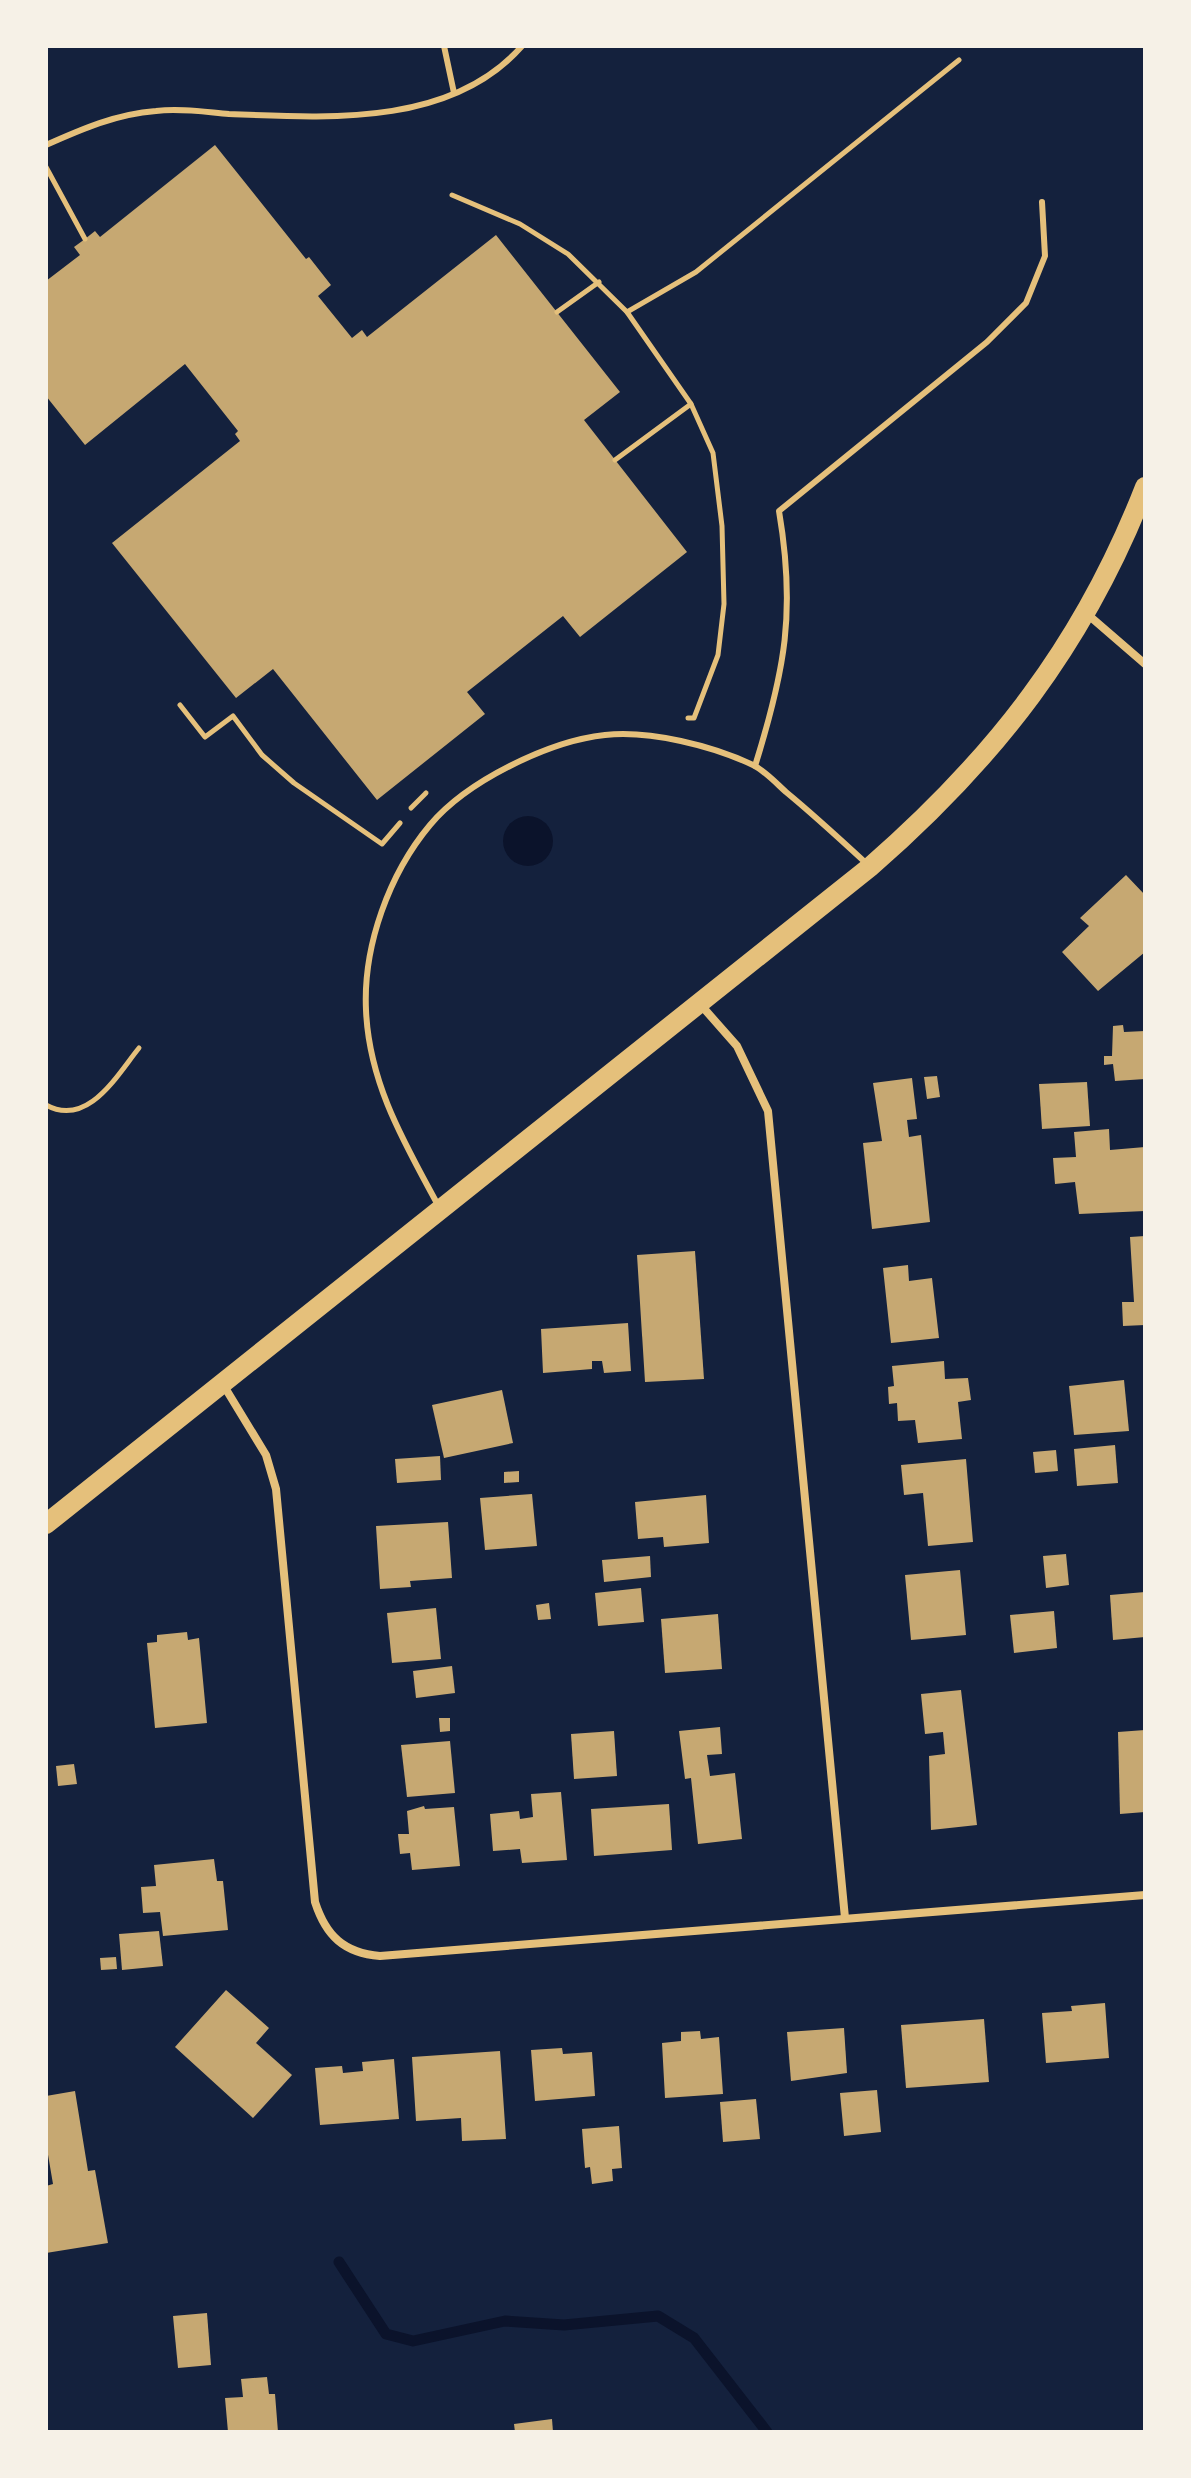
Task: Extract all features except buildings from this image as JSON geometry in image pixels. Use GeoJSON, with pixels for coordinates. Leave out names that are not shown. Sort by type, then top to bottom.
{"type":"FeatureCollection","features":[{"type":"Feature","properties":{"kind":"main road"},"geometry":{"type":"LineString","coordinates":[[46,1524],[870,867],[935,810],[993,748],[1045,679],[1086,613],[1145,487]]}},
{"type":"Feature","properties":{"kind":"street"},"geometry":{"type":"LineString","coordinates":[[1086,613],[1145,664]]}},
{"type":"Feature","properties":{"kind":"street"},"geometry":{"type":"LineString","coordinates":[[698,1002],[737,1046],[768,1111],[845,1918]]}},
{"type":"Feature","properties":{"kind":"street"},"geometry":{"type":"LineString","coordinates":[[221,1382],[266,1455],[276,1489],[315,1902],[323,1925],[339,1944],[362,1954],[380,1956],[1145,1895]]}},
{"type":"Feature","properties":{"kind":"lane"},"geometry":{"type":"LineString","coordinates":[[444,46],[454,93]]}},
{"type":"Feature","properties":{"kind":"lane"},"geometry":{"type":"LineString","coordinates":[[46,145],[103,120],[158,110],[382,115],[454,93],[504,66],[522,46]]}},
{"type":"Feature","properties":{"kind":"lane"},"geometry":{"type":"LineString","coordinates":[[755,766],[777,695],[789,610],[779,511],[987,342],[1026,303],[1045,256],[1042,202]]}},
{"type":"Feature","properties":{"kind":"lane"},"geometry":{"type":"LineString","coordinates":[[439,1208],[390,1114],[373,1066],[365,1008],[373,943],[391,885],[431,823],[474,788],[539,751],[607,735],[686,741],[755,766],[870,867]]}},
{"type":"Feature","properties":{"kind":"path"},"geometry":{"type":"LineString","coordinates":[[627,312],[696,272],[959,60]]}},
{"type":"Feature","properties":{"kind":"path"},"geometry":{"type":"LineString","coordinates":[[48,170],[85,239]]}},
{"type":"Feature","properties":{"kind":"path"},"geometry":{"type":"LineString","coordinates":[[452,195],[520,224],[568,254],[599,282],[627,312],[691,404],[713,453],[722,526],[724,604],[718,655],[694,718],[681,717]]}},
{"type":"Feature","properties":{"kind":"path"},"geometry":{"type":"LineString","coordinates":[[557,312],[599,282]]}},
{"type":"Feature","properties":{"kind":"path"},"geometry":{"type":"LineString","coordinates":[[615,460],[691,404]]}},
{"type":"Feature","properties":{"kind":"path"},"geometry":{"type":"LineString","coordinates":[[180,705],[205,737],[233,716],[262,755],[294,783],[382,844],[428,791]]}},
{"type":"Feature","properties":{"kind":"path"},"geometry":{"type":"LineString","coordinates":[[46,1105],[67,1110],[85,1108],[98,1099],[139,1048]]}},
{"type":"Feature","properties":{"kind":"water"},"geometry":{"type":"Polygon","coordinates":[[[528,816],[546,823],[553,841],[546,859],[528,866],[510,859],[503,841],[510,823],[528,816]]]}},
{"type":"Feature","properties":{"kind":"waterway"},"geometry":{"type":"LineString","coordinates":[[339,2262],[386,2334],[413,2341],[505,2321],[564,2325],[658,2316],[694,2338],[767,2432]]}}]}
